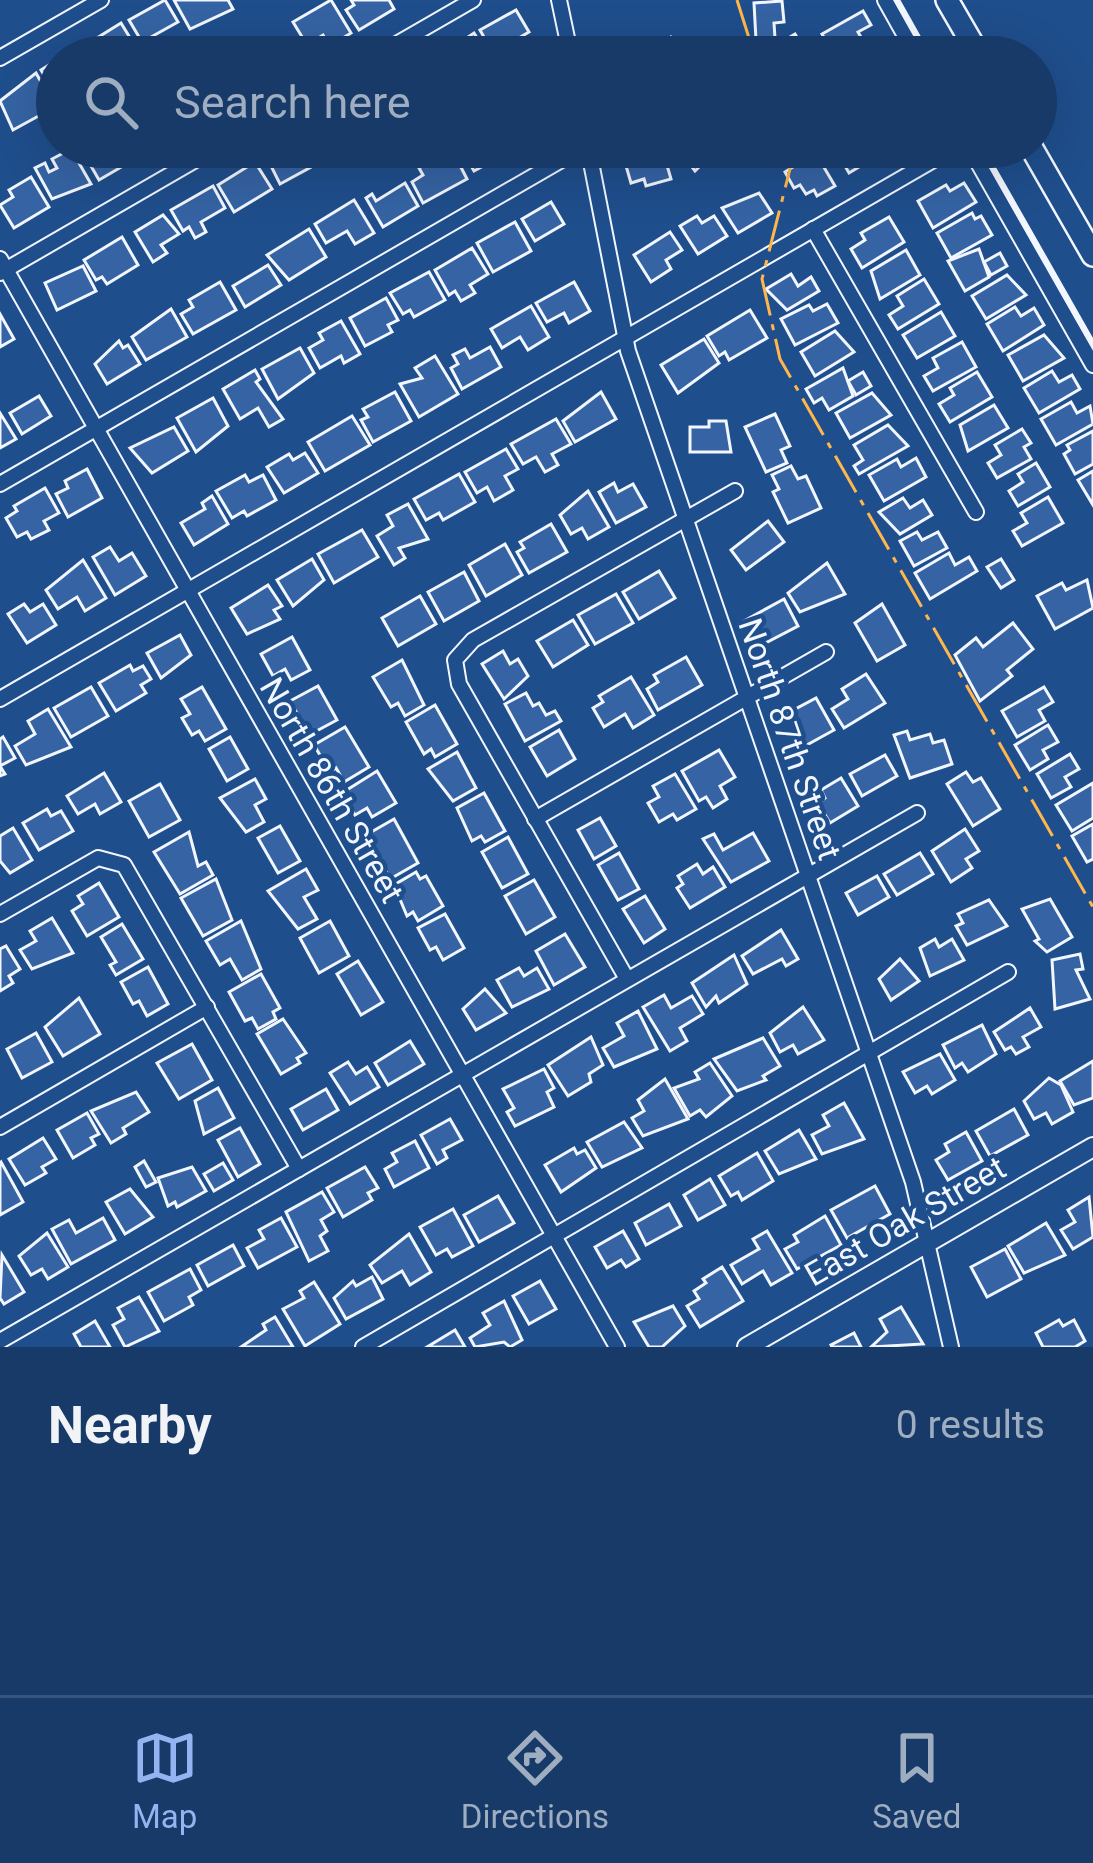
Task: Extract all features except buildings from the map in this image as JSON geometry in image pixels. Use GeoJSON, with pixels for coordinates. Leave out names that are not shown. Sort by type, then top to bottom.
{"type":"FeatureCollection","features":[{"type":"Feature","properties":{"kind":"main road"},"geometry":{"type":"LineString","coordinates":[[947,0],[968,36]]}},
{"type":"Feature","properties":{"kind":"main road"},"geometry":{"type":"LineString","coordinates":[[1043,168],[1093,255]]}},
{"type":"Feature","properties":{"kind":"street"},"geometry":{"type":"LineString","coordinates":[[38,36],[101,0]]}},
{"type":"Feature","properties":{"kind":"street"},"geometry":{"type":"LineString","coordinates":[[410,36],[473,0]]}},
{"type":"Feature","properties":{"kind":"street"},"geometry":{"type":"LineString","coordinates":[[560,0],[567,36]]}},
{"type":"Feature","properties":{"kind":"street"},"geometry":{"type":"LineString","coordinates":[[884,0],[905,36]]}},
{"type":"Feature","properties":{"kind":"street"},"geometry":{"type":"LineString","coordinates":[[0,58],[36,37]]}},
{"type":"Feature","properties":{"kind":"street"},"geometry":{"type":"LineString","coordinates":[[2,267],[180,168]]}},
{"type":"Feature","properties":{"kind":"street"},"geometry":{"type":"LineString","coordinates":[[0,484],[549,168]]}},
{"type":"Feature","properties":{"kind":"street","name":"North 87th Street"},"geometry":{"type":"LineString","coordinates":[[590,168],[625,338],[868,1053],[929,1242],[951,1347]]}},
{"type":"Feature","properties":{"kind":"street"},"geometry":{"type":"LineString","coordinates":[[0,698],[919,168]]}},
{"type":"Feature","properties":{"kind":"street"},"geometry":{"type":"LineString","coordinates":[[981,168],[1093,365]]}},
{"type":"Feature","properties":{"kind":"street"},"geometry":{"type":"LineString","coordinates":[[813,229],[976,512]]}},
{"type":"Feature","properties":{"kind":"street","name":"North 86th Street"},"geometry":{"type":"LineString","coordinates":[[2,267],[617,1347]]}},
{"type":"Feature","properties":{"kind":"street"},"geometry":{"type":"LineString","coordinates":[[627,979],[459,684],[455,660],[473,640],[735,491]]}},
{"type":"Feature","properties":{"kind":"street"},"geometry":{"type":"LineString","coordinates":[[535,819],[826,652]]}},
{"type":"Feature","properties":{"kind":"street"},"geometry":{"type":"LineString","coordinates":[[0,1341],[917,813]]}},
{"type":"Feature","properties":{"kind":"street"},"geometry":{"type":"LineString","coordinates":[[0,914],[92,861],[112,858],[128,870],[299,1169]]}},
{"type":"Feature","properties":{"kind":"street"},"geometry":{"type":"LineString","coordinates":[[363,1347],[1008,972]]}},
{"type":"Feature","properties":{"kind":"street"},"geometry":{"type":"LineString","coordinates":[[0,1127],[207,1007]]}},
{"type":"Feature","properties":{"kind":"street","name":"East Oak Street"},"geometry":{"type":"LineString","coordinates":[[747,1347],[1093,1147]]}},
{"type":"Feature","properties":{"kind":"wall"},"geometry":{"type":"LineString","coordinates":[[897,0],[917,36]]}},
{"type":"Feature","properties":{"kind":"wall"},"geometry":{"type":"LineString","coordinates":[[993,168],[1093,344]]}},
{"type":"Feature","properties":{"kind":"power"},"geometry":{"type":"LineString","coordinates":[[737,0],[748,36]]}},
{"type":"Feature","properties":{"kind":"power"},"geometry":{"type":"LineString","coordinates":[[790,168],[762,279],[780,359],[1093,907]]}}]}
